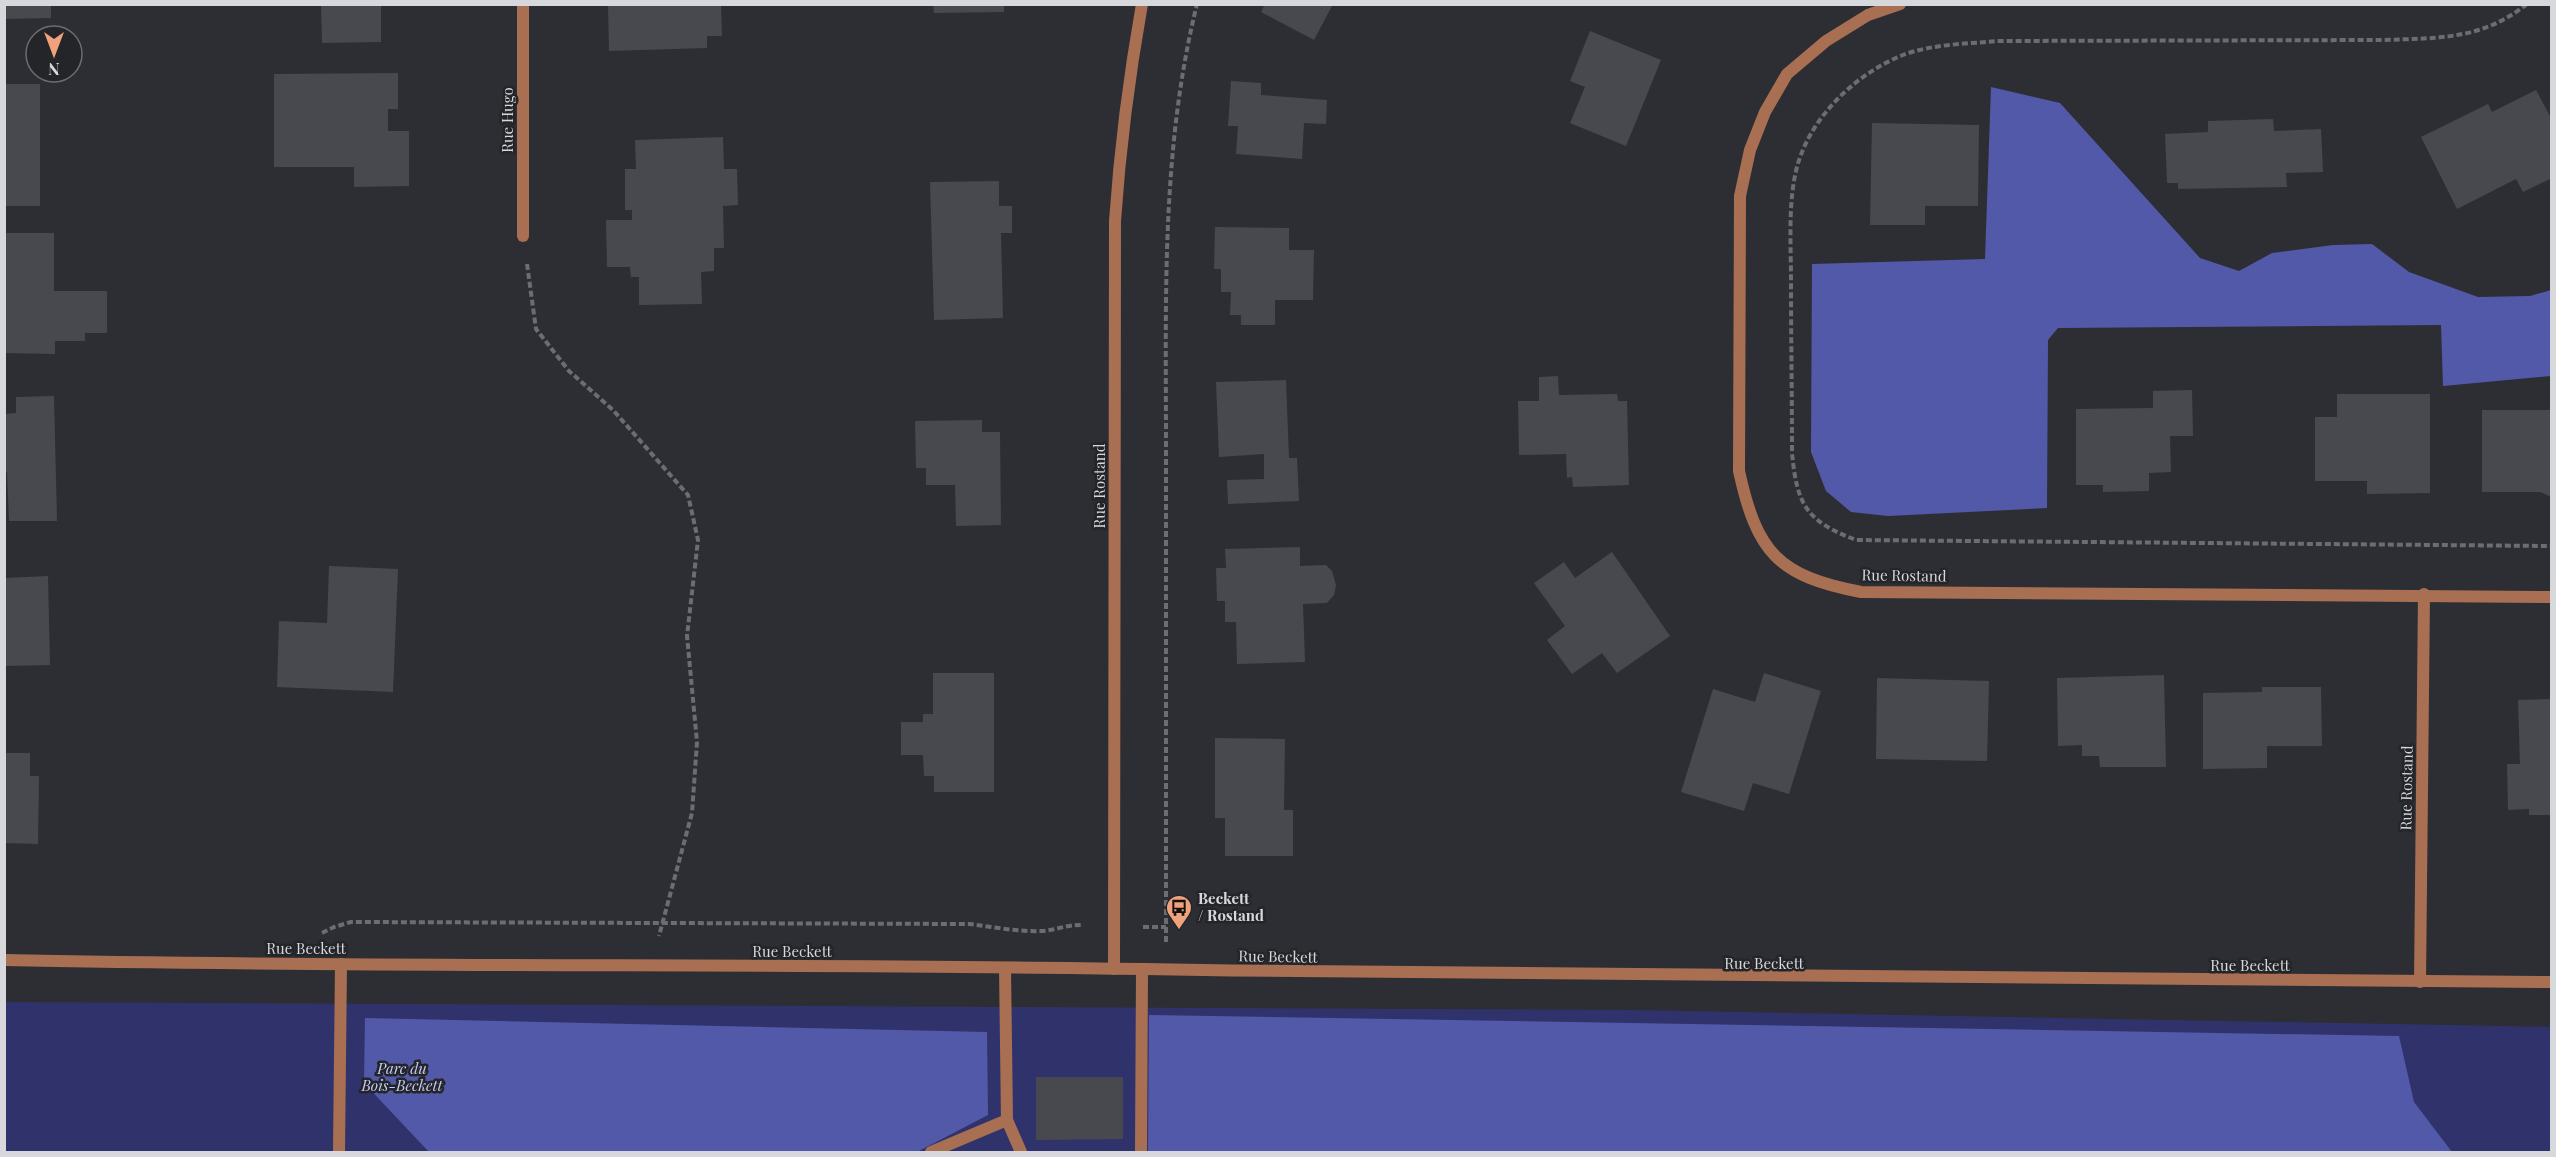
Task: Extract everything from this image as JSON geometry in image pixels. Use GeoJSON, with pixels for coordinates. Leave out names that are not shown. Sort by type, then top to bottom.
{"type":"FeatureCollection","features":[{"type":"Feature","properties":{"kind":"street","name":"Rue Hugo"},"geometry":{"type":"LineString","coordinates":[[522,236],[523,4]]}},
{"type":"Feature","properties":{"kind":"street","name":"Rue Rostand"},"geometry":{"type":"LineString","coordinates":[[1114,969],[1115,221],[1129,75],[1142,4]]}},
{"type":"Feature","properties":{"kind":"street","name":"Rue Rostand"},"geometry":{"type":"LineString","coordinates":[[1899,4],[1868,15],[1826,41],[1787,74],[1765,112],[1750,150],[1740,196],[1739,471],[1748,510],[1765,546],[1788,568],[1826,585],[1861,592],[2424,594],[2552,597]]}},
{"type":"Feature","properties":{"kind":"street","name":"Rue Rostand"},"geometry":{"type":"LineString","coordinates":[[2420,982],[2424,594]]}},
{"type":"Feature","properties":{"kind":"street","name":"Rue Beckett"},"geometry":{"type":"LineString","coordinates":[[4,960],[223,965],[1142,969],[1746,979],[2552,982]]}},
{"type":"Feature","properties":{"kind":"street"},"geometry":{"type":"LineString","coordinates":[[339,1152],[341,964]]}},
{"type":"Feature","properties":{"kind":"street"},"geometry":{"type":"LineString","coordinates":[[1005,968],[1007,1120],[1021,1152]]}},
{"type":"Feature","properties":{"kind":"street"},"geometry":{"type":"LineString","coordinates":[[1141,1152],[1142,969]]}},
{"type":"Feature","properties":{"kind":"street"},"geometry":{"type":"LineString","coordinates":[[931,1152],[1007,1120]]}},
{"type":"Feature","properties":{"kind":"path"},"geometry":{"type":"LineString","coordinates":[[1166,970],[1166,333],[1169,178],[1177,109],[1197,4]]}},
{"type":"Feature","properties":{"kind":"path"},"geometry":{"type":"LineString","coordinates":[[2527,4],[2499,23],[2483,30],[2447,38],[1997,41],[1944,46],[1904,55],[1863,76],[1832,104],[1810,136],[1796,171],[1790,231],[1792,453],[1795,484],[1806,509],[1829,529],[1856,540],[2552,546]]}},
{"type":"Feature","properties":{"kind":"path"},"geometry":{"type":"LineString","coordinates":[[522,236],[536,329],[568,371],[613,410],[688,495],[698,540],[687,636],[697,742],[692,813],[651,966]]}},
{"type":"Feature","properties":{"kind":"path"},"geometry":{"type":"LineString","coordinates":[[318,935],[351,922],[970,924],[1040,931],[1057,930],[1067,924],[1166,927]]}},
{"type":"Feature","properties":{"kind":"green space"},"geometry":{"type":"Polygon","coordinates":[[[1991,87],[2060,103],[2200,258],[2239,271],[2272,253],[2333,245],[2372,244],[2409,272],[2478,297],[2530,296],[2551,290],[2551,376],[2443,386],[2441,325],[2058,328],[2048,340],[2047,508],[1888,516],[1851,512],[1826,491],[1811,452],[1812,264],[1985,259],[1991,87]]]}},
{"type":"Feature","properties":{"kind":"green space","name":"Parc du Bois-Beckett"},"geometry":{"type":"Polygon","coordinates":[[[5,1002],[1633,1010],[2551,1027],[2551,1152],[5,1152],[5,1002]]]}},
{"type":"Feature","properties":{"kind":"green space"},"geometry":{"type":"Polygon","coordinates":[[[1149,1015],[2399,1036],[2414,1102],[2452,1152],[1148,1152],[1149,1015]]]}},
{"type":"Feature","properties":{"kind":"green space"},"geometry":{"type":"Polygon","coordinates":[[[365,1018],[987,1032],[988,1115],[917,1152],[429,1152],[364,1083],[365,1018]]]}},
{"type":"Feature","properties":{"kind":"building"},"geometry":{"type":"Polygon","coordinates":[[[4,4],[51,4],[51,18],[4,19],[4,4]]]}},
{"type":"Feature","properties":{"kind":"building"},"geometry":{"type":"Polygon","coordinates":[[[321,4],[381,4],[381,42],[322,43],[321,4]]]}},
{"type":"Feature","properties":{"kind":"building"},"geometry":{"type":"Polygon","coordinates":[[[608,4],[721,4],[722,36],[707,36],[707,48],[609,51],[608,4]]]}},
{"type":"Feature","properties":{"kind":"building"},"geometry":{"type":"Polygon","coordinates":[[[933,4],[1004,4],[1004,12],[934,13],[933,4]]]}},
{"type":"Feature","properties":{"kind":"building"},"geometry":{"type":"Polygon","coordinates":[[[1265,4],[1333,4],[1314,40],[1261,12],[1265,4]]]}},
{"type":"Feature","properties":{"kind":"building"},"geometry":{"type":"Polygon","coordinates":[[[1590,31],[1661,60],[1626,146],[1570,123],[1585,87],[1570,81],[1590,31]]]}},
{"type":"Feature","properties":{"kind":"building"},"geometry":{"type":"Polygon","coordinates":[[[398,73],[398,109],[388,109],[388,131],[409,131],[409,186],[354,187],[354,167],[274,167],[274,74],[398,73]]]}},
{"type":"Feature","properties":{"kind":"building"},"geometry":{"type":"Polygon","coordinates":[[[1231,81],[1261,83],[1261,95],[1327,100],[1326,124],[1304,123],[1302,159],[1236,154],[1238,126],[1228,126],[1231,81]]]}},
{"type":"Feature","properties":{"kind":"building"},"geometry":{"type":"Polygon","coordinates":[[[4,84],[40,84],[40,206],[4,206],[4,84]]]}},
{"type":"Feature","properties":{"kind":"building"},"geometry":{"type":"Polygon","coordinates":[[[2536,90],[2552,120],[2552,178],[2523,192],[2516,179],[2457,209],[2421,137],[2488,104],[2492,112],[2536,90]]]}},
{"type":"Feature","properties":{"kind":"building"},"geometry":{"type":"Polygon","coordinates":[[[2273,119],[2274,131],[2321,129],[2323,172],[2286,173],[2287,187],[2178,189],[2178,183],[2167,183],[2165,134],[2208,132],[2208,121],[2273,119]]]}},
{"type":"Feature","properties":{"kind":"building"},"geometry":{"type":"Polygon","coordinates":[[[1872,123],[1979,125],[1978,206],[1925,206],[1925,225],[1870,225],[1872,123]]]}},
{"type":"Feature","properties":{"kind":"building"},"geometry":{"type":"Polygon","coordinates":[[[723,137],[724,169],[737,169],[738,205],[723,206],[724,248],[714,248],[714,271],[701,272],[702,304],[639,305],[639,277],[631,277],[630,267],[607,267],[606,220],[632,220],[632,210],[625,210],[625,169],[636,169],[635,140],[723,137]]]}},
{"type":"Feature","properties":{"kind":"building"},"geometry":{"type":"Polygon","coordinates":[[[999,181],[999,206],[1012,206],[1012,233],[1001,233],[1003,318],[934,320],[930,182],[999,181]]]}},
{"type":"Feature","properties":{"kind":"building"},"geometry":{"type":"Polygon","coordinates":[[[1215,227],[1289,228],[1289,250],[1314,250],[1313,300],[1275,300],[1275,325],[1241,325],[1241,315],[1230,315],[1231,292],[1221,292],[1221,269],[1214,269],[1215,227]]]}},
{"type":"Feature","properties":{"kind":"building"},"geometry":{"type":"Polygon","coordinates":[[[4,233],[54,233],[54,291],[107,291],[107,333],[85,333],[85,341],[55,341],[55,354],[4,353],[4,233]]]}},
{"type":"Feature","properties":{"kind":"building"},"geometry":{"type":"Polygon","coordinates":[[[1558,376],[1559,395],[1617,394],[1618,401],[1627,401],[1629,485],[1573,487],[1572,477],[1567,478],[1566,454],[1519,455],[1518,401],[1539,401],[1539,377],[1558,376]]]}},
{"type":"Feature","properties":{"kind":"building"},"geometry":{"type":"Polygon","coordinates":[[[1286,380],[1289,458],[1297,458],[1299,501],[1228,504],[1227,480],[1264,479],[1264,454],[1219,457],[1216,382],[1286,380]]]}},
{"type":"Feature","properties":{"kind":"building"},"geometry":{"type":"Polygon","coordinates":[[[2192,390],[2193,436],[2170,436],[2171,472],[2149,473],[2149,491],[2103,492],[2103,485],[2076,485],[2076,409],[2153,408],[2153,391],[2192,390]]]}},
{"type":"Feature","properties":{"kind":"building"},"geometry":{"type":"Polygon","coordinates":[[[2337,394],[2430,394],[2430,493],[2367,494],[2367,481],[2315,481],[2315,417],[2337,417],[2337,394]]]}},
{"type":"Feature","properties":{"kind":"building"},"geometry":{"type":"Polygon","coordinates":[[[54,396],[57,521],[9,521],[7,472],[4,472],[4,414],[16,413],[16,397],[54,396]]]}},
{"type":"Feature","properties":{"kind":"building"},"geometry":{"type":"Polygon","coordinates":[[[2482,410],[2552,410],[2552,497],[2540,492],[2482,492],[2482,410]]]}},
{"type":"Feature","properties":{"kind":"building"},"geometry":{"type":"Polygon","coordinates":[[[982,420],[982,432],[1000,432],[1001,525],[956,526],[955,485],[926,485],[926,468],[916,468],[915,421],[982,420]]]}},
{"type":"Feature","properties":{"kind":"building"},"geometry":{"type":"Polygon","coordinates":[[[1300,547],[1300,566],[1326,565],[1332,571],[1336,585],[1334,595],[1327,603],[1303,604],[1305,662],[1237,664],[1236,622],[1225,622],[1225,601],[1217,601],[1216,568],[1226,568],[1225,549],[1300,547]]]}},
{"type":"Feature","properties":{"kind":"building"},"geometry":{"type":"Polygon","coordinates":[[[1612,552],[1670,636],[1617,673],[1602,653],[1572,674],[1547,640],[1565,626],[1534,583],[1564,562],[1575,578],[1612,552]]]}},
{"type":"Feature","properties":{"kind":"building"},"geometry":{"type":"Polygon","coordinates":[[[329,566],[398,569],[393,692],[277,687],[279,621],[327,623],[329,566]]]}},
{"type":"Feature","properties":{"kind":"building"},"geometry":{"type":"Polygon","coordinates":[[[48,576],[50,665],[4,666],[4,578],[48,576]]]}},
{"type":"Feature","properties":{"kind":"building"},"geometry":{"type":"Polygon","coordinates":[[[933,673],[994,673],[994,792],[934,792],[934,776],[924,776],[923,755],[901,755],[901,722],[923,722],[923,714],[933,714],[933,673]]]}},
{"type":"Feature","properties":{"kind":"building"},"geometry":{"type":"Polygon","coordinates":[[[1764,673],[1821,691],[1789,794],[1753,783],[1744,811],[1681,792],[1713,689],[1755,702],[1764,673]]]}},
{"type":"Feature","properties":{"kind":"building"},"geometry":{"type":"Polygon","coordinates":[[[2164,675],[2166,767],[2100,767],[2099,756],[2082,756],[2082,745],[2058,746],[2057,678],[2164,675]]]}},
{"type":"Feature","properties":{"kind":"building"},"geometry":{"type":"Polygon","coordinates":[[[1877,678],[1989,681],[1987,761],[1876,759],[1877,678]]]}},
{"type":"Feature","properties":{"kind":"building"},"geometry":{"type":"Polygon","coordinates":[[[2262,687],[2321,687],[2322,746],[2267,746],[2267,768],[2203,769],[2203,693],[2262,692],[2262,687]]]}},
{"type":"Feature","properties":{"kind":"building"},"geometry":{"type":"Polygon","coordinates":[[[2552,699],[2552,815],[2529,815],[2529,809],[2508,810],[2507,764],[2520,764],[2518,700],[2552,699]]]}},
{"type":"Feature","properties":{"kind":"building"},"geometry":{"type":"Polygon","coordinates":[[[1215,738],[1285,739],[1284,810],[1293,810],[1293,856],[1225,856],[1225,818],[1215,818],[1215,738]]]}},
{"type":"Feature","properties":{"kind":"building"},"geometry":{"type":"Polygon","coordinates":[[[4,753],[30,753],[30,776],[39,776],[38,844],[4,843],[4,753]]]}},
{"type":"Feature","properties":{"kind":"building"},"geometry":{"type":"Polygon","coordinates":[[[1036,1077],[1123,1077],[1123,1139],[1036,1140],[1036,1077]]]}},
{"type":"Feature","properties":{"kind":"place","name":"Beckett / Rostand"},"geometry":{"type":"Point","coordinates":[1179,931]}}]}
